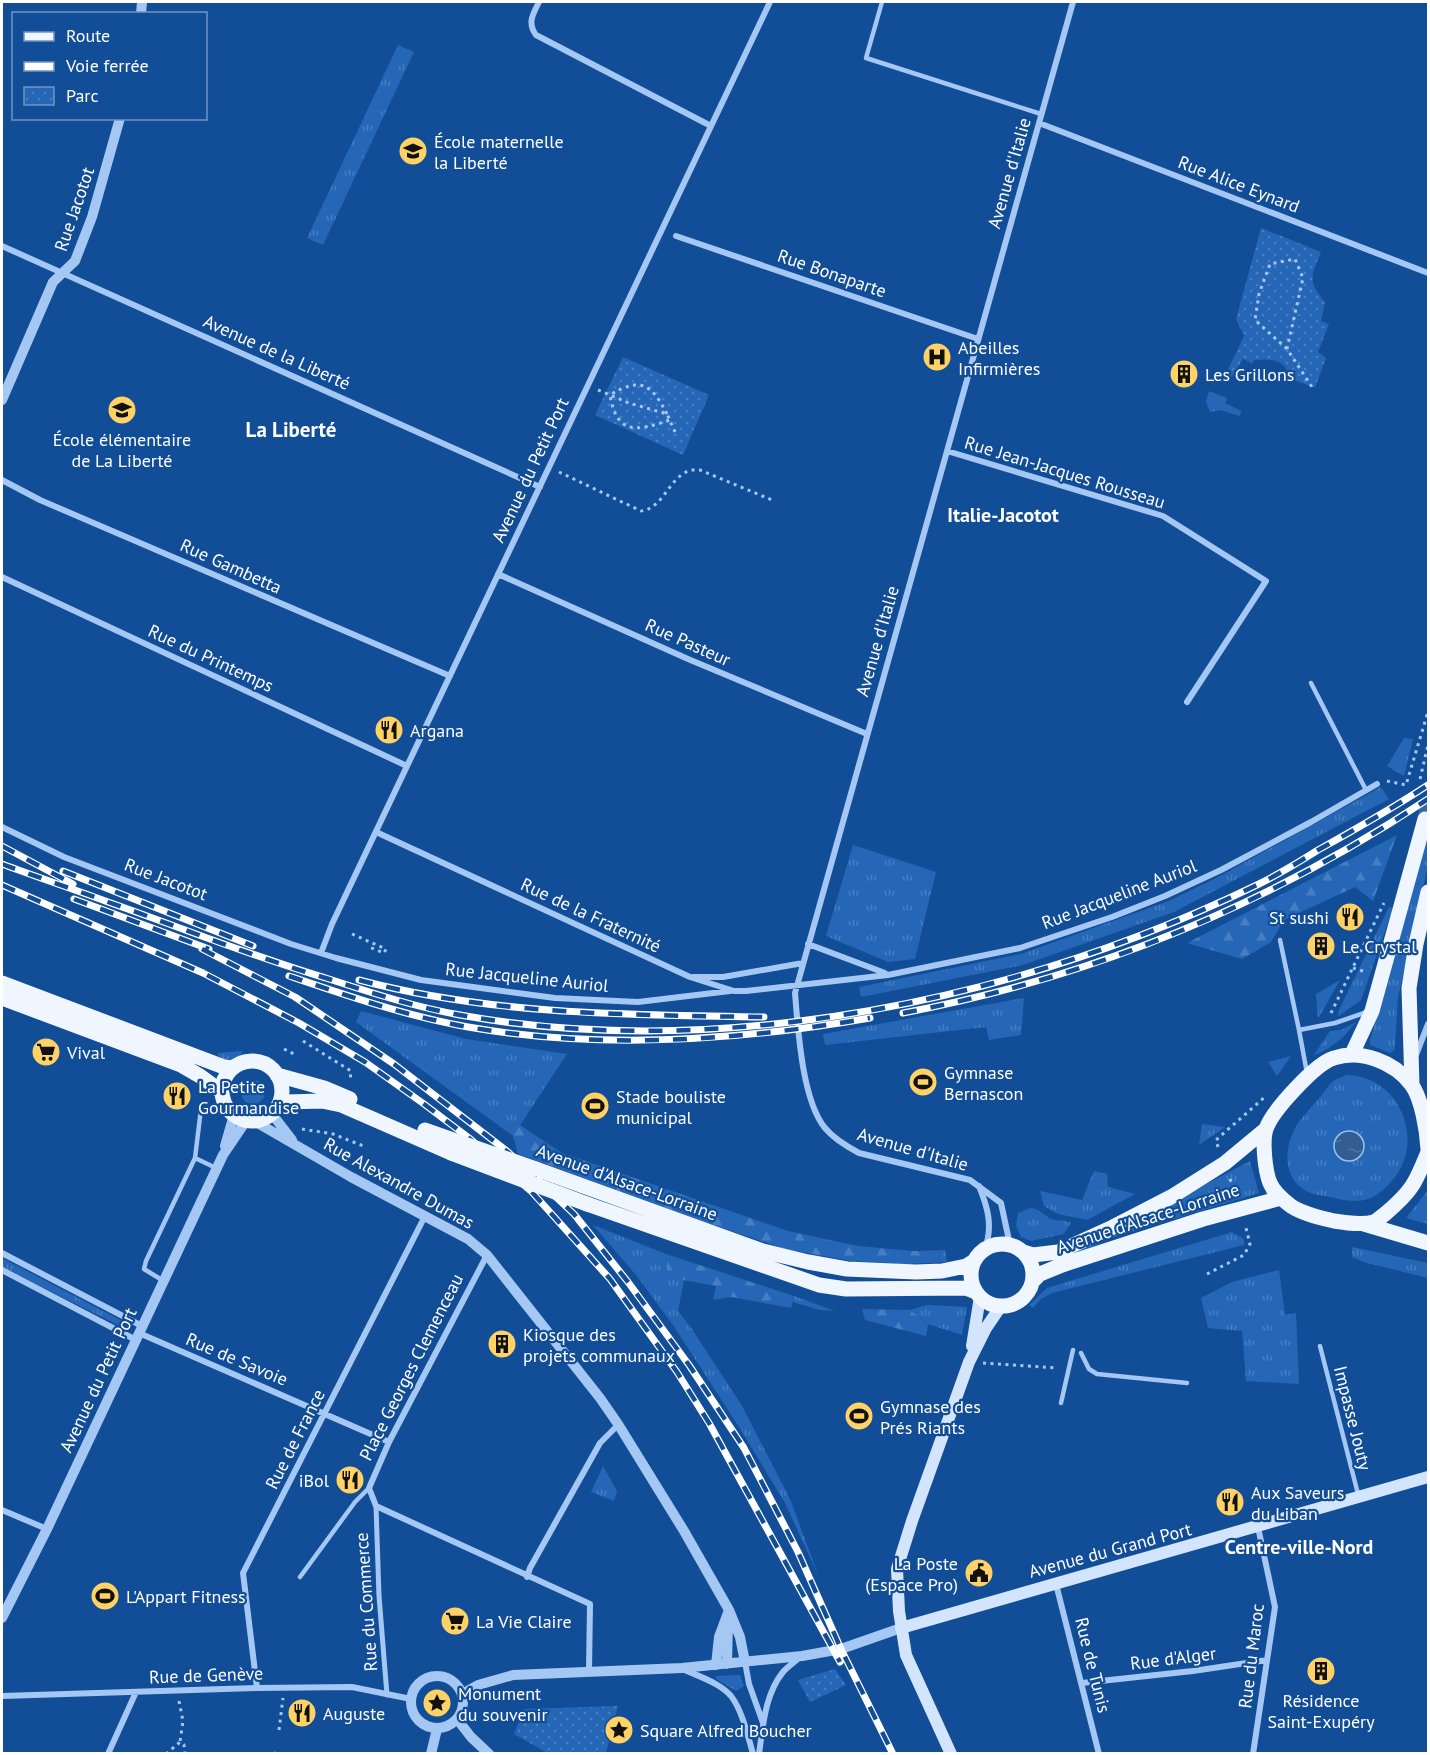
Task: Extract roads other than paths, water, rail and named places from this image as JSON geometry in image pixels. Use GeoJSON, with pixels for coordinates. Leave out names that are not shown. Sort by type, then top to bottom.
{"type":"FeatureCollection","features":[{"type":"Feature","properties":{"kind":"main road"},"geometry":{"type":"LineString","coordinates":[[1352,1054],[1372,1011],[1425,819]]}},
{"type":"Feature","properties":{"kind":"main road"},"geometry":{"type":"LineString","coordinates":[[1368,1222],[1402,1201],[1418,1180],[1427,1158],[1425,1121],[1412,1085],[1409,988],[1428,892]]}},
{"type":"Feature","properties":{"kind":"main road"},"geometry":{"type":"LineString","coordinates":[[2,982],[224,1067],[233,1068]]}},
{"type":"Feature","properties":{"kind":"main road"},"geometry":{"type":"LineString","coordinates":[[2,998],[181,1065],[222,1092]]}},
{"type":"Feature","properties":{"kind":"main road"},"geometry":{"type":"LineString","coordinates":[[1412,1085],[1395,1069],[1375,1058],[1352,1054],[1332,1058],[1308,1076],[1266,1129],[1265,1154],[1270,1183],[1281,1198],[1299,1211],[1330,1220],[1351,1223],[1368,1222],[1428,1234]]}},
{"type":"Feature","properties":{"kind":"main road"},"geometry":{"type":"LineString","coordinates":[[251,1061],[261,1063],[277,1075],[282,1094],[275,1109],[263,1119],[245,1119],[224,1101],[223,1083],[233,1068],[242,1063],[251,1061]]}},
{"type":"Feature","properties":{"kind":"main road","name":"Avenue d'Alsace-Lorraine"},"geometry":{"type":"LineString","coordinates":[[277,1075],[324,1088],[425,1130],[747,1245],[808,1262],[847,1269],[916,1272],[942,1271],[966,1266],[974,1261]]}},
{"type":"Feature","properties":{"kind":"main road","name":"Avenue d'Alsace-Lorraine"},"geometry":{"type":"LineString","coordinates":[[275,1109],[286,1102],[331,1102],[451,1153],[587,1204],[819,1285],[852,1289],[966,1288],[978,1294]]}},
{"type":"Feature","properties":{"kind":"main road","name":"Avenue d'Alsace-Lorraine"},"geometry":{"type":"LineString","coordinates":[[1016,1248],[1033,1255],[1058,1252],[1113,1227],[1171,1197],[1225,1163],[1266,1129]]}},
{"type":"Feature","properties":{"kind":"main road","name":"Avenue d'Alsace-Lorraine"},"geometry":{"type":"LineString","coordinates":[[1032,1282],[1040,1274],[1062,1265],[1183,1225],[1281,1198]]}},
{"type":"Feature","properties":{"kind":"main road"},"geometry":{"type":"LineString","coordinates":[[1368,1222],[1428,1243]]}},
{"type":"Feature","properties":{"kind":"main road"},"geometry":{"type":"LineString","coordinates":[[993,1245],[1016,1248],[1030,1261],[1033,1271],[1028,1292],[1021,1300],[1012,1304],[1001,1306],[986,1302],[978,1294],[972,1282],[971,1271],[974,1261],[985,1249],[993,1245]]}},
{"type":"Feature","properties":{"kind":"main road"},"geometry":{"type":"LineString","coordinates":[[969,1362],[978,1294]]}},
{"type":"Feature","properties":{"kind":"main road"},"geometry":{"type":"LineString","coordinates":[[951,1754],[906,1655],[898,1611],[897,1569],[969,1362],[986,1328],[1001,1306]]}},
{"type":"Feature","properties":{"kind":"main road","name":"Avenue du Grand Port"},"geometry":{"type":"LineString","coordinates":[[901,1628],[1428,1477]]}},
{"type":"Feature","properties":{"kind":"street"},"geometry":{"type":"LineString","coordinates":[[539,2],[531,18],[531,28],[536,35],[711,126]]}},
{"type":"Feature","properties":{"kind":"street","name":"Avenue du Petit Port"},"geometry":{"type":"LineString","coordinates":[[321,953],[332,924],[770,2]]}},
{"type":"Feature","properties":{"kind":"street","name":"Avenue d'Italie"},"geometry":{"type":"LineString","coordinates":[[1016,1248],[1001,1203],[979,1186],[961,1177],[859,1153],[844,1145],[824,1126],[816,1113],[806,1077],[795,993],[1073,2]]}},
{"type":"Feature","properties":{"kind":"street","name":"Rue Jacotot"},"geometry":{"type":"LineString","coordinates":[[2,400],[53,282],[75,261],[88,228],[119,120]]}},
{"type":"Feature","properties":{"kind":"street","name":"Rue Alice Eynard"},"geometry":{"type":"LineString","coordinates":[[1039,123],[1428,273]]}},
{"type":"Feature","properties":{"kind":"street","name":"Rue Bonaparte"},"geometry":{"type":"LineString","coordinates":[[676,236],[978,339]]}},
{"type":"Feature","properties":{"kind":"street","name":"Avenue de la Liberté"},"geometry":{"type":"LineString","coordinates":[[2,246],[540,487]]}},
{"type":"Feature","properties":{"kind":"street","name":"Rue Jean-Jacques Rousseau"},"geometry":{"type":"LineString","coordinates":[[947,451],[1163,516],[1266,581],[1187,702]]}},
{"type":"Feature","properties":{"kind":"street","name":"Rue Gambetta"},"geometry":{"type":"LineString","coordinates":[[2,480],[40,500],[450,676]]}},
{"type":"Feature","properties":{"kind":"street","name":"Rue Pasteur"},"geometry":{"type":"LineString","coordinates":[[498,574],[867,734]]}},
{"type":"Feature","properties":{"kind":"street","name":"Rue du Printemps"},"geometry":{"type":"LineString","coordinates":[[2,577],[407,766]]}},
{"type":"Feature","properties":{"kind":"street","name":"Rue Jacqueline Auriol"},"geometry":{"type":"LineString","coordinates":[[321,953],[421,980],[555,998],[638,1002],[888,975],[1020,948],[1123,913],[1221,870],[1377,784]]}},
{"type":"Feature","properties":{"kind":"street","name":"Rue Jacotot"},"geometry":{"type":"LineString","coordinates":[[2,827],[64,857],[206,913],[321,953]]}},
{"type":"Feature","properties":{"kind":"street","name":"Rue de la Fraternité"},"geometry":{"type":"LineString","coordinates":[[376,832],[690,977],[723,977],[803,963]]}},
{"type":"Feature","properties":{"kind":"street"},"geometry":{"type":"LineString","coordinates":[[808,945],[888,975]]}},
{"type":"Feature","properties":{"kind":"street","name":"Rue Jacqueline Auriol"},"geometry":{"type":"LineString","coordinates":[[690,977],[734,991]]}},
{"type":"Feature","properties":{"kind":"street"},"geometry":{"type":"LineString","coordinates":[[1411,1067],[1428,1024]]}},
{"type":"Feature","properties":{"kind":"street","name":"Rue Alexandre Dumas"},"geometry":{"type":"LineString","coordinates":[[275,1109],[284,1131],[298,1147]]}},
{"type":"Feature","properties":{"kind":"street","name":"Avenue du Petit Port"},"geometry":{"type":"LineString","coordinates":[[2,1618],[47,1529],[216,1168],[245,1119]]}},
{"type":"Feature","properties":{"kind":"street","name":"Rue Alexandre Dumas"},"geometry":{"type":"LineString","coordinates":[[245,1119],[468,1239],[484,1253]]}},
{"type":"Feature","properties":{"kind":"street","name":"Avenue d'Italie"},"geometry":{"type":"LineString","coordinates":[[979,1186],[988,1207],[990,1224],[985,1249]]}},
{"type":"Feature","properties":{"kind":"street","name":"Rue de France"},"geometry":{"type":"LineString","coordinates":[[257,1688],[243,1573],[425,1216]]}},
{"type":"Feature","properties":{"kind":"street"},"geometry":{"type":"LineString","coordinates":[[2,1253],[139,1333]]}},
{"type":"Feature","properties":{"kind":"street"},"geometry":{"type":"LineString","coordinates":[[484,1253],[600,1398],[684,1531],[729,1610],[740,1637],[749,1684],[763,1724]]}},
{"type":"Feature","properties":{"kind":"street","name":"Place Georges Clemenceau"},"geometry":{"type":"LineString","coordinates":[[376,1506],[369,1488],[389,1442],[484,1253]]}},
{"type":"Feature","properties":{"kind":"street"},"geometry":{"type":"LineString","coordinates":[[2,1270],[139,1333]]}},
{"type":"Feature","properties":{"kind":"street","name":"Rue de Savoie"},"geometry":{"type":"LineString","coordinates":[[139,1333],[389,1442]]}},
{"type":"Feature","properties":{"kind":"street"},"geometry":{"type":"LineString","coordinates":[[527,1577],[600,1443],[618,1425]]}},
{"type":"Feature","properties":{"kind":"street"},"geometry":{"type":"LineString","coordinates":[[376,1506],[590,1604],[589,1671]]}},
{"type":"Feature","properties":{"kind":"street","name":"Rue du Commerce"},"geometry":{"type":"LineString","coordinates":[[376,1506],[379,1596],[387,1695]]}},
{"type":"Feature","properties":{"kind":"street"},"geometry":{"type":"LineString","coordinates":[[2,1510],[47,1529]]}},
{"type":"Feature","properties":{"kind":"street","name":"Rue du Maroc"},"geometry":{"type":"LineString","coordinates":[[1253,1754],[1275,1607],[1258,1527]]}},
{"type":"Feature","properties":{"kind":"street","name":"Rue de Tunis"},"geometry":{"type":"LineString","coordinates":[[1056,1583],[1099,1754]]}},
{"type":"Feature","properties":{"kind":"street"},"geometry":{"type":"LineString","coordinates":[[722,1665],[729,1610]]}},
{"type":"Feature","properties":{"kind":"street","name":"Avenue du Grand Port"},"geometry":{"type":"LineString","coordinates":[[802,1656],[841,1649],[901,1628]]}},
{"type":"Feature","properties":{"kind":"street"},"geometry":{"type":"LineString","coordinates":[[462,1694],[478,1685],[513,1675],[682,1668],[802,1656]]}},
{"type":"Feature","properties":{"kind":"street"},"geometry":{"type":"LineString","coordinates":[[759,1754],[763,1724],[772,1689],[783,1672],[802,1656]]}},
{"type":"Feature","properties":{"kind":"street","name":"Rue d'Alger"},"geometry":{"type":"LineString","coordinates":[[1082,1683],[1267,1660]]}},
{"type":"Feature","properties":{"kind":"street"},"geometry":{"type":"LineString","coordinates":[[682,1668],[716,1684],[731,1696],[744,1725],[753,1754]]}},
{"type":"Feature","properties":{"kind":"street"},"geometry":{"type":"LineString","coordinates":[[439,1676],[449,1679],[457,1685],[462,1694],[461,1711],[451,1724],[436,1729],[429,1728],[413,1713],[411,1699],[414,1689],[429,1677],[439,1676]]}},
{"type":"Feature","properties":{"kind":"street","name":"Rue de Genève"},"geometry":{"type":"LineString","coordinates":[[2,1696],[352,1687],[411,1699]]}},
{"type":"Feature","properties":{"kind":"street"},"geometry":{"type":"LineString","coordinates":[[108,1754],[136,1692]]}},
{"type":"Feature","properties":{"kind":"street"},"geometry":{"type":"LineString","coordinates":[[457,1719],[471,1737],[489,1754]]}},
{"type":"Feature","properties":{"kind":"street"},"geometry":{"type":"LineString","coordinates":[[431,1754],[436,1729]]}},
{"type":"Feature","properties":{"kind":"lane"},"geometry":{"type":"LineString","coordinates":[[882,2],[867,58],[1041,114]]}},
{"type":"Feature","properties":{"kind":"lane"},"geometry":{"type":"LineString","coordinates":[[1311,683],[1366,790]]}},
{"type":"Feature","properties":{"kind":"lane"},"geometry":{"type":"LineString","coordinates":[[1280,940],[1308,1076]]}},
{"type":"Feature","properties":{"kind":"lane"},"geometry":{"type":"LineString","coordinates":[[1299,1029],[1325,1025],[1372,1011]]}},
{"type":"Feature","properties":{"kind":"lane"},"geometry":{"type":"LineString","coordinates":[[163,1281],[144,1269],[195,1158],[201,1109]]}},
{"type":"Feature","properties":{"kind":"lane"},"geometry":{"type":"LineString","coordinates":[[195,1158],[216,1168]]}},
{"type":"Feature","properties":{"kind":"lane","name":"Impasse Jouty"},"geometry":{"type":"LineString","coordinates":[[1320,1346],[1359,1497]]}},
{"type":"Feature","properties":{"kind":"lane"},"geometry":{"type":"LineString","coordinates":[[1061,1403],[1072,1350]]}},
{"type":"Feature","properties":{"kind":"lane"},"geometry":{"type":"LineString","coordinates":[[1081,1353],[1089,1369],[1097,1374],[1187,1383]]}},
{"type":"Feature","properties":{"kind":"lane"},"geometry":{"type":"LineString","coordinates":[[300,1577],[355,1502],[369,1488]]}},
{"type":"Feature","properties":{"kind":"water"},"geometry":{"type":"Polygon","coordinates":[[[1349,1131],[1360,1135],[1364,1146],[1360,1157],[1349,1161],[1338,1157],[1334,1146],[1338,1135],[1349,1131]]]}},
{"type":"Feature","properties":{"kind":"tunnel"},"geometry":{"type":"LineString","coordinates":[[1425,819],[1428,804]]}},
{"type":"Feature","properties":{"kind":"railway"},"geometry":{"type":"LineString","coordinates":[[2,864],[273,961],[427,1008],[460,1015],[560,1028],[663,1031],[766,1025],[869,1011],[971,989],[1070,960],[1167,925],[1259,884],[1428,785]]}},
{"type":"Feature","properties":{"kind":"railway"},"geometry":{"type":"LineString","coordinates":[[903,1013],[974,998],[1043,979],[1110,958],[1176,933],[1304,873],[1428,799]]}},
{"type":"Feature","properties":{"kind":"railway"},"geometry":{"type":"LineString","coordinates":[[2,846],[73,884]]}},
{"type":"Feature","properties":{"kind":"railway"},"geometry":{"type":"LineString","coordinates":[[63,871],[253,946]]}},
{"type":"Feature","properties":{"kind":"railway"},"geometry":{"type":"LineString","coordinates":[[2,885],[203,973],[299,1023],[365,1062],[424,1104],[469,1138],[531,1191],[610,1279],[677,1372],[709,1423],[840,1662]]}},
{"type":"Feature","properties":{"kind":"railway"},"geometry":{"type":"LineString","coordinates":[[74,899],[209,949]]}},
{"type":"Feature","properties":{"kind":"railway"},"geometry":{"type":"LineString","coordinates":[[202,949],[295,997],[394,1064],[508,1152],[574,1214],[689,1365],[744,1448],[798,1552],[841,1649],[893,1754]]}},
{"type":"Feature","properties":{"kind":"railway"},"geometry":{"type":"LineString","coordinates":[[289,976],[422,1017],[468,1027],[568,1039],[669,1040],[719,1037],[870,1018]]}},
{"type":"Feature","properties":{"kind":"railway"},"geometry":{"type":"LineString","coordinates":[[359,980],[409,992],[509,1007],[611,1014],[764,1017]]}},
{"type":"Feature","properties":{"kind":"place","name":"École maternelle la Liberté"},"geometry":{"type":"Point","coordinates":[413,151]}},
{"type":"Feature","properties":{"kind":"place","name":"Abeilles Infirmières"},"geometry":{"type":"Point","coordinates":[937,357]}},
{"type":"Feature","properties":{"kind":"place","name":"Les Grillons"},"geometry":{"type":"Point","coordinates":[1184,374]}},
{"type":"Feature","properties":{"kind":"place","name":"École élémentaire de La Liberté"},"geometry":{"type":"Point","coordinates":[122,410]}},
{"type":"Feature","properties":{"kind":"place","name":"Argana"},"geometry":{"type":"Point","coordinates":[389,730]}},
{"type":"Feature","properties":{"kind":"place","name":"St sushi"},"geometry":{"type":"Point","coordinates":[1350,917]}},
{"type":"Feature","properties":{"kind":"place","name":"Le Crystal"},"geometry":{"type":"Point","coordinates":[1321,946]}},
{"type":"Feature","properties":{"kind":"place","name":"Vival"},"geometry":{"type":"Point","coordinates":[46,1052]}},
{"type":"Feature","properties":{"kind":"place","name":"Gymnase Bernascon"},"geometry":{"type":"Point","coordinates":[923,1082]}},
{"type":"Feature","properties":{"kind":"place","name":"La Petite Gourmandise"},"geometry":{"type":"Point","coordinates":[177,1096]}},
{"type":"Feature","properties":{"kind":"place","name":"Stade bouliste municipal"},"geometry":{"type":"Point","coordinates":[595,1106]}},
{"type":"Feature","properties":{"kind":"place","name":"Kiosque des projets communaux"},"geometry":{"type":"Point","coordinates":[502,1344]}},
{"type":"Feature","properties":{"kind":"place","name":"Gymnase des Prés Riants"},"geometry":{"type":"Point","coordinates":[859,1416]}},
{"type":"Feature","properties":{"kind":"place","name":"iBol"},"geometry":{"type":"Point","coordinates":[350,1480]}},
{"type":"Feature","properties":{"kind":"place","name":"Aux Saveurs du Liban"},"geometry":{"type":"Point","coordinates":[1230,1502]}},
{"type":"Feature","properties":{"kind":"place","name":"La Poste (Espace Pro)"},"geometry":{"type":"Point","coordinates":[979,1573]}},
{"type":"Feature","properties":{"kind":"place","name":"L'Appart Fitness"},"geometry":{"type":"Point","coordinates":[105,1596]}},
{"type":"Feature","properties":{"kind":"place","name":"La Vie Claire"},"geometry":{"type":"Point","coordinates":[455,1621]}},
{"type":"Feature","properties":{"kind":"place","name":"Résidence Saint-Exupéry"},"geometry":{"type":"Point","coordinates":[1321,1671]}},
{"type":"Feature","properties":{"kind":"place","name":"Monument du souvenir"},"geometry":{"type":"Point","coordinates":[437,1703]}},
{"type":"Feature","properties":{"kind":"place","name":"Auguste"},"geometry":{"type":"Point","coordinates":[302,1713]}},
{"type":"Feature","properties":{"kind":"place","name":"Square Alfred Boucher"},"geometry":{"type":"Point","coordinates":[619,1730]}},
{"type":"Feature","properties":{"kind":"district","name":"La Liberté"},"geometry":{"type":"Point","coordinates":[291,429]}},
{"type":"Feature","properties":{"kind":"district","name":"Italie-Jacotot"},"geometry":{"type":"Point","coordinates":[1003,515]}},
{"type":"Feature","properties":{"kind":"district","name":"Centre-ville-Nord"},"geometry":{"type":"Point","coordinates":[1299,1547]}}]}
